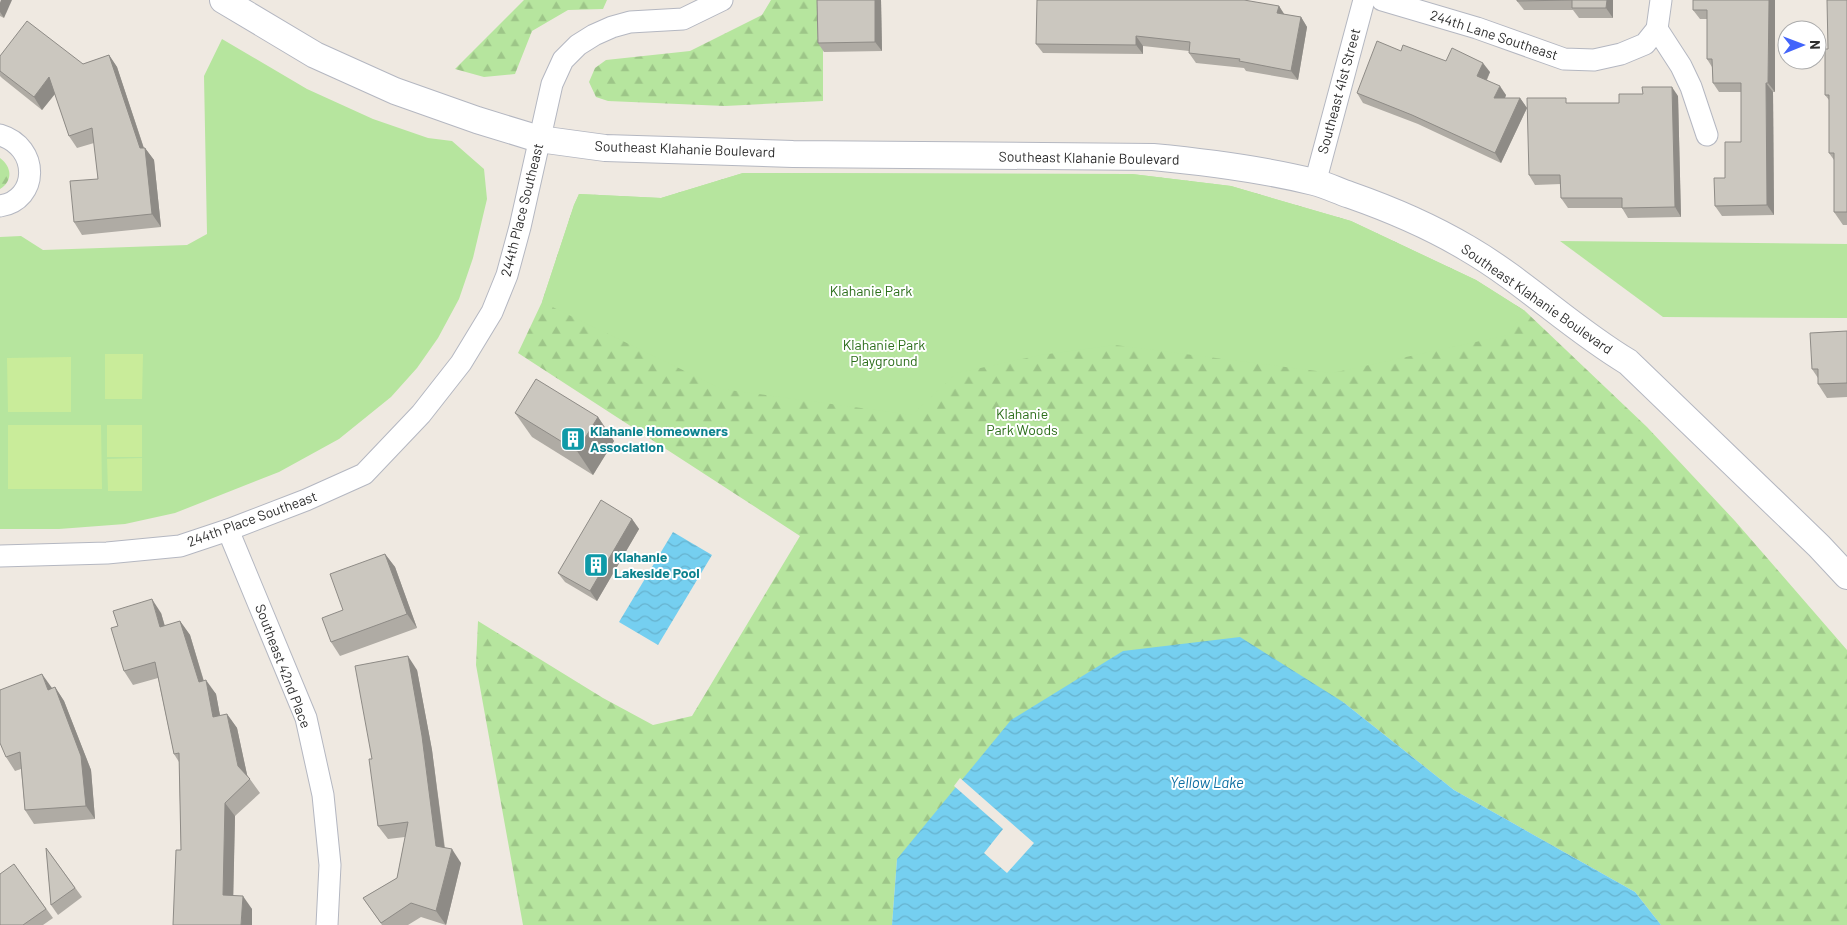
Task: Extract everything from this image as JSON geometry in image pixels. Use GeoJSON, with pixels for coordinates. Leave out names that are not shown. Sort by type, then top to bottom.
{"type":"FeatureCollection","features":[{"type":"Feature","properties":{"kind":"street","name":"Southeast Klahanie Boulevard"},"geometry":{"type":"LineString","coordinates":[[224,0],[315,55],[396,91],[477,120],[539,139],[605,148],[793,154],[1153,157],[1202,162],[1315,182],[1396,212],[1467,248],[1536,295],[1597,344],[1628,362],[1819,546],[1847,576]]}},
{"type":"Feature","properties":{"kind":"street","name":"244th Place Southeast"},"geometry":{"type":"LineString","coordinates":[[0,556],[79,555],[144,551],[180,546],[306,500],[364,474],[421,414],[461,363],[492,312],[507,275],[518,237],[552,84],[563,60],[578,45],[612,27],[630,22],[683,19],[722,0]]}},
{"type":"Feature","properties":{"kind":"street","name":"Southeast 41st Street"},"geometry":{"type":"LineString","coordinates":[[1315,182],[1364,0]]}},
{"type":"Feature","properties":{"kind":"street","name":"244th Lane Southeast"},"geometry":{"type":"LineString","coordinates":[[1382,0],[1477,28],[1564,59],[1594,60],[1622,54],[1644,44],[1657,28]]}},
{"type":"Feature","properties":{"kind":"street"},"geometry":{"type":"LineString","coordinates":[[1661,0],[1657,28],[1691,87],[1707,136]]}},
{"type":"Feature","properties":{"kind":"street"},"geometry":{"type":"LineString","coordinates":[[0,135],[10,138],[20,145],[27,155],[30,167],[29,179],[24,190],[16,199],[0,206]]}},
{"type":"Feature","properties":{"kind":"street","name":"Southeast 42nd Place"},"geometry":{"type":"LineString","coordinates":[[228,530],[306,718],[323,796],[330,865],[327,925]]}},
{"type":"Feature","properties":{"kind":"green space"},"geometry":{"type":"Polygon","coordinates":[[[524,0],[607,0],[603,9],[568,10],[532,31],[515,74],[484,77],[455,69],[524,0]]]}},
{"type":"Feature","properties":{"kind":"green space"},"geometry":{"type":"Polygon","coordinates":[[[771,0],[823,0],[823,101],[725,106],[608,101],[596,97],[589,82],[595,68],[606,60],[690,51],[762,15],[771,0]]]}},
{"type":"Feature","properties":{"kind":"green space"},"geometry":{"type":"Polygon","coordinates":[[[222,39],[307,89],[373,119],[428,138],[452,141],[484,169],[487,199],[473,258],[459,299],[438,338],[417,368],[391,397],[339,439],[279,472],[175,513],[125,524],[59,529],[0,529],[0,237],[21,236],[43,250],[187,245],[207,234],[204,76],[222,39]]]}},
{"type":"Feature","properties":{"kind":"green space"},"geometry":{"type":"Polygon","coordinates":[[[0,158],[9,170],[9,178],[0,189],[0,158]]]}},
{"type":"Feature","properties":{"kind":"green space","name":"Klahanie Park Woods"},"geometry":{"type":"Polygon","coordinates":[[[743,173],[1132,174],[1231,186],[1351,221],[1476,280],[1525,311],[1647,427],[1735,521],[1847,650],[1847,925],[1661,925],[1635,892],[1454,790],[1343,702],[897,859],[892,925],[523,925],[476,665],[478,621],[603,698],[653,725],[692,716],[800,536],[518,353],[542,302],[579,194],[661,198],[743,173]]]}},
{"type":"Feature","properties":{"kind":"green space","name":"Klahanie Park"},"geometry":{"type":"Polygon","coordinates":[[[743,173],[1132,174],[1231,186],[1351,221],[1476,280],[1525,311],[1508,335],[1332,373],[1115,345],[1041,355],[957,373],[912,415],[722,389],[542,302],[579,194],[661,198],[743,173]]]}},
{"type":"Feature","properties":{"kind":"green space"},"geometry":{"type":"Polygon","coordinates":[[[1560,241],[1847,244],[1847,318],[1663,317],[1560,241]]]}},
{"type":"Feature","properties":{"kind":"green space"},"geometry":{"type":"Polygon","coordinates":[[[105,354],[143,354],[142,399],[105,399],[105,354]]]}},
{"type":"Feature","properties":{"kind":"green space"},"geometry":{"type":"Polygon","coordinates":[[[71,357],[71,412],[8,412],[7,358],[71,357]]]}},
{"type":"Feature","properties":{"kind":"green space"},"geometry":{"type":"Polygon","coordinates":[[[8,425],[101,425],[102,489],[8,489],[8,425]]]}},
{"type":"Feature","properties":{"kind":"green space"},"geometry":{"type":"Polygon","coordinates":[[[107,425],[142,425],[142,457],[107,457],[107,425]]]}},
{"type":"Feature","properties":{"kind":"green space"},"geometry":{"type":"Polygon","coordinates":[[[142,458],[142,491],[108,491],[107,459],[142,458]]]}},
{"type":"Feature","properties":{"kind":"water"},"geometry":{"type":"Polygon","coordinates":[[[673,532],[712,555],[658,645],[619,622],[673,532]]]}},
{"type":"Feature","properties":{"kind":"water","name":"Yellow Lake"},"geometry":{"type":"Polygon","coordinates":[[[1240,637],[1343,702],[1454,790],[1635,892],[1661,925],[892,925],[897,859],[1011,720],[1123,651],[1240,637]]]}},
{"type":"Feature","properties":{"kind":"pier"},"geometry":{"type":"Polygon","coordinates":[[[960,778],[1034,843],[1007,873],[984,853],[1003,829],[954,786],[960,778]]]}},
{"type":"Feature","properties":{"kind":"building"},"geometry":{"type":"Polygon","coordinates":[[[817,0],[875,0],[875,42],[818,43],[817,0]]]}},
{"type":"Feature","properties":{"kind":"building"},"geometry":{"type":"Polygon","coordinates":[[[1037,0],[1244,0],[1279,6],[1277,13],[1301,17],[1291,71],[1239,61],[1240,59],[1189,53],[1190,42],[1136,36],[1136,45],[1036,44],[1037,0]]]}},
{"type":"Feature","properties":{"kind":"building"},"geometry":{"type":"Polygon","coordinates":[[[1517,0],[1572,0],[1517,1],[1517,0]]]}},
{"type":"Feature","properties":{"kind":"building"},"geometry":{"type":"Polygon","coordinates":[[[1572,0],[1607,0],[1606,8],[1572,8],[1572,0]]]}},
{"type":"Feature","properties":{"kind":"building"},"geometry":{"type":"Polygon","coordinates":[[[1693,0],[1769,0],[1768,83],[1766,83],[1767,205],[1715,206],[1714,178],[1725,178],[1725,142],[1741,142],[1741,83],[1713,83],[1712,59],[1707,59],[1707,10],[1693,10],[1693,0]]]}},
{"type":"Feature","properties":{"kind":"building"},"geometry":{"type":"Polygon","coordinates":[[[1827,0],[1847,0],[1847,212],[1834,212],[1834,153],[1829,153],[1829,95],[1825,95],[1825,70],[1827,70],[1827,0]]]}},
{"type":"Feature","properties":{"kind":"building"},"geometry":{"type":"Polygon","coordinates":[[[27,21],[83,64],[109,55],[140,148],[145,148],[152,214],[74,222],[70,181],[98,179],[92,128],[69,136],[49,77],[34,97],[0,71],[0,56],[27,21]]]}},
{"type":"Feature","properties":{"kind":"building"},"geometry":{"type":"Polygon","coordinates":[[[1377,41],[1401,51],[1403,45],[1446,61],[1452,48],[1483,63],[1477,76],[1500,86],[1494,98],[1520,98],[1495,153],[1412,115],[1357,93],[1377,41]]]}},
{"type":"Feature","properties":{"kind":"building"},"geometry":{"type":"Polygon","coordinates":[[[1642,87],[1672,87],[1675,207],[1622,208],[1622,198],[1561,198],[1560,175],[1529,175],[1527,98],[1566,98],[1566,103],[1619,103],[1619,94],[1643,94],[1642,87]]]}},
{"type":"Feature","properties":{"kind":"building"},"geometry":{"type":"Polygon","coordinates":[[[1847,331],[1847,383],[1818,384],[1818,369],[1812,369],[1810,333],[1847,331]]]}},
{"type":"Feature","properties":{"kind":"building"},"geometry":{"type":"Polygon","coordinates":[[[536,379],[598,417],[577,451],[515,413],[536,379]]]}},
{"type":"Feature","properties":{"kind":"building","name":"Klahanie Lakeside Pool"},"geometry":{"type":"Polygon","coordinates":[[[601,500],[632,519],[590,591],[558,573],[601,500]]]}},
{"type":"Feature","properties":{"kind":"building"},"geometry":{"type":"Polygon","coordinates":[[[385,554],[407,614],[331,642],[322,618],[343,610],[330,574],[385,554]]]}},
{"type":"Feature","properties":{"kind":"building"},"geometry":{"type":"Polygon","coordinates":[[[152,599],[160,627],[180,621],[199,682],[206,680],[213,717],[227,714],[238,766],[250,779],[225,803],[223,895],[243,896],[241,925],[173,925],[176,850],[181,850],[179,753],[174,754],[155,662],[124,671],[111,628],[118,626],[113,611],[152,599]]]}},
{"type":"Feature","properties":{"kind":"building"},"geometry":{"type":"Polygon","coordinates":[[[408,656],[422,736],[436,846],[452,849],[436,911],[411,903],[381,923],[363,898],[397,878],[408,822],[378,826],[369,759],[372,759],[355,666],[408,656]]]}},
{"type":"Feature","properties":{"kind":"building"},"geometry":{"type":"Polygon","coordinates":[[[42,674],[48,690],[55,687],[81,756],[86,806],[25,810],[20,752],[6,757],[0,743],[0,690],[42,674]]]}},
{"type":"Feature","properties":{"kind":"building"},"geometry":{"type":"Polygon","coordinates":[[[46,848],[75,888],[51,905],[46,848]]]}},
{"type":"Feature","properties":{"kind":"building"},"geometry":{"type":"Polygon","coordinates":[[[14,864],[46,909],[23,925],[0,925],[0,874],[14,864]]]}},
{"type":"Feature","properties":{"kind":"place","name":"Klahanie Homeowners Association"},"geometry":{"type":"Point","coordinates":[573,439]}},
{"type":"Feature","properties":{"kind":"place","name":"Klahanie Lakeside Pool"},"geometry":{"type":"Point","coordinates":[596,565]}},
{"type":"Feature","properties":{"kind":"park label","name":"Klahanie Park Playground"},"geometry":{"type":"Point","coordinates":[884,354]}}]}
